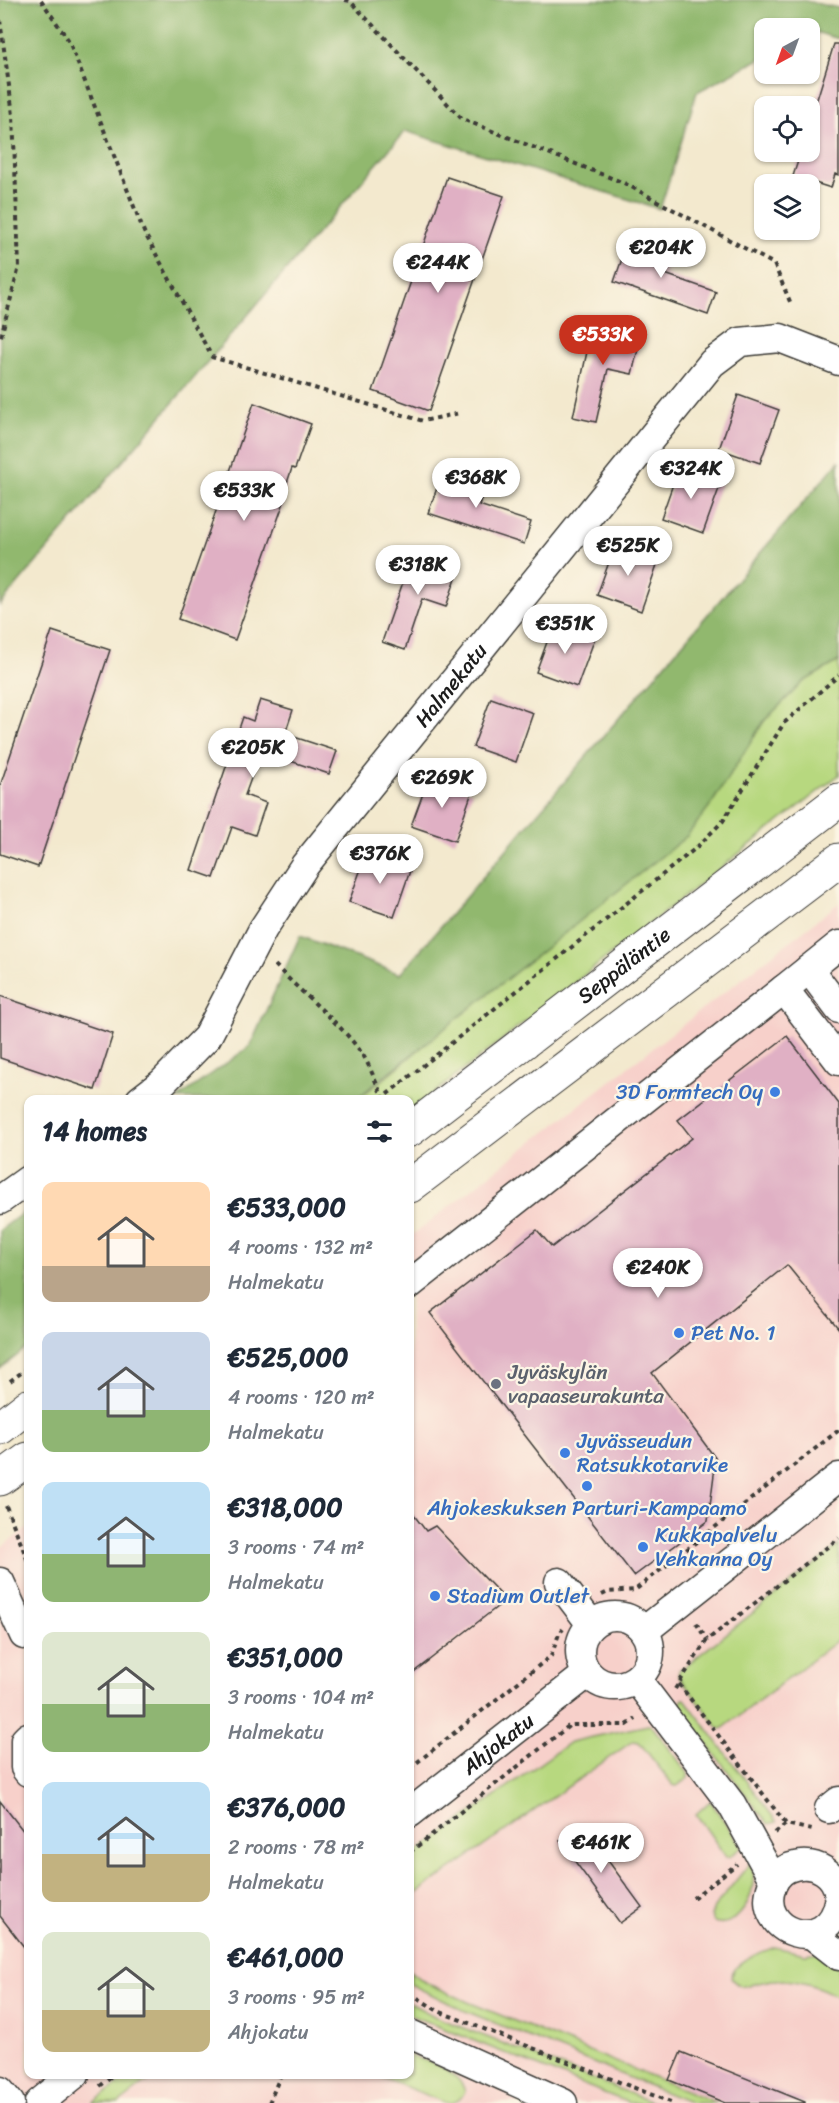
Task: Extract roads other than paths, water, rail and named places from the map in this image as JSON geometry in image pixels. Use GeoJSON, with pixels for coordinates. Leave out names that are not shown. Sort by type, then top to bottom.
{"type":"FeatureCollection","features":[{"type":"Feature","properties":{"kind":"main road","name":"Seppäläntie"},"geometry":{"type":"LineString","coordinates":[[414,1127],[839,800]]}},
{"type":"Feature","properties":{"kind":"main road"},"geometry":{"type":"LineString","coordinates":[[414,1183],[839,860]]}},
{"type":"Feature","properties":{"kind":"main road"},"geometry":{"type":"LineString","coordinates":[[0,1428],[19,1394]]}},
{"type":"Feature","properties":{"kind":"main road"},"geometry":{"type":"LineString","coordinates":[[2,1491],[24,1464]]}},
{"type":"Feature","properties":{"kind":"street","name":"Halmekatu"},"geometry":{"type":"LineString","coordinates":[[146,1095],[162,1083],[207,1037],[256,944],[305,865],[712,363],[740,342],[780,338],[839,361]]}},
{"type":"Feature","properties":{"kind":"street"},"geometry":{"type":"LineString","coordinates":[[414,1281],[839,945]]}},
{"type":"Feature","properties":{"kind":"street"},"geometry":{"type":"LineString","coordinates":[[809,969],[839,1009]]}},
{"type":"Feature","properties":{"kind":"street"},"geometry":{"type":"LineString","coordinates":[[784,989],[839,1061]]}},
{"type":"Feature","properties":{"kind":"street"},"geometry":{"type":"LineString","coordinates":[[0,1200],[24,1183]]}},
{"type":"Feature","properties":{"kind":"street"},"geometry":{"type":"LineString","coordinates":[[644,1631],[839,1477]]}},
{"type":"Feature","properties":{"kind":"street"},"geometry":{"type":"LineString","coordinates":[[0,1582],[24,1633]]}},
{"type":"Feature","properties":{"kind":"street"},"geometry":{"type":"LineString","coordinates":[[559,1582],[585,1617],[579,1656],[587,1674],[606,1686],[622,1686],[637,1680],[647,1667],[651,1650],[644,1631],[629,1618],[585,1617]]}},
{"type":"Feature","properties":{"kind":"street"},"geometry":{"type":"LineString","coordinates":[[0,1615],[24,1635]]}},
{"type":"Feature","properties":{"kind":"street","name":"Ahjokatu"},"geometry":{"type":"LineString","coordinates":[[414,1810],[587,1674]]}},
{"type":"Feature","properties":{"kind":"street"},"geometry":{"type":"LineString","coordinates":[[637,1680],[732,1805],[774,1881]]}},
{"type":"Feature","properties":{"kind":"street"},"geometry":{"type":"LineString","coordinates":[[732,1805],[818,1863],[830,1876],[838,1900],[826,1927],[811,1934],[794,1933],[781,1926],[775,1919],[769,1900],[774,1881],[784,1869],[818,1863]]}},
{"type":"Feature","properties":{"kind":"street"},"geometry":{"type":"LineString","coordinates":[[811,1934],[839,1956]]}},
{"type":"Feature","properties":{"kind":"street"},"geometry":{"type":"LineString","coordinates":[[414,2036],[563,2103]]}},
{"type":"Feature","properties":{"kind":"street"},"geometry":{"type":"LineString","coordinates":[[39,2103],[69,2079]]}},
{"type":"Feature","properties":{"kind":"street"},"geometry":{"type":"LineString","coordinates":[[0,2091],[10,2103]]}},
{"type":"Feature","properties":{"kind":"place","name":"3D Formtech Oy"},"geometry":{"type":"Point","coordinates":[775,1092]}},
{"type":"Feature","properties":{"kind":"place","name":"Pet No. 1"},"geometry":{"type":"Point","coordinates":[679,1333]}},
{"type":"Feature","properties":{"kind":"place","name":"Jyväskylän vapaaseurakunta"},"geometry":{"type":"Point","coordinates":[496,1384]}},
{"type":"Feature","properties":{"kind":"place","name":"Jyvässeudun Ratsukkotarvike"},"geometry":{"type":"Point","coordinates":[565,1453]}},
{"type":"Feature","properties":{"kind":"place","name":"Ahjokeskuksen Parturi-Kampaamo"},"geometry":{"type":"Point","coordinates":[587,1486]}},
{"type":"Feature","properties":{"kind":"place","name":"Kukkapalvelu Vehkanna Oy"},"geometry":{"type":"Point","coordinates":[643,1547]}},
{"type":"Feature","properties":{"kind":"place","name":"Stadium Outlet"},"geometry":{"type":"Point","coordinates":[435,1596]}}]}
